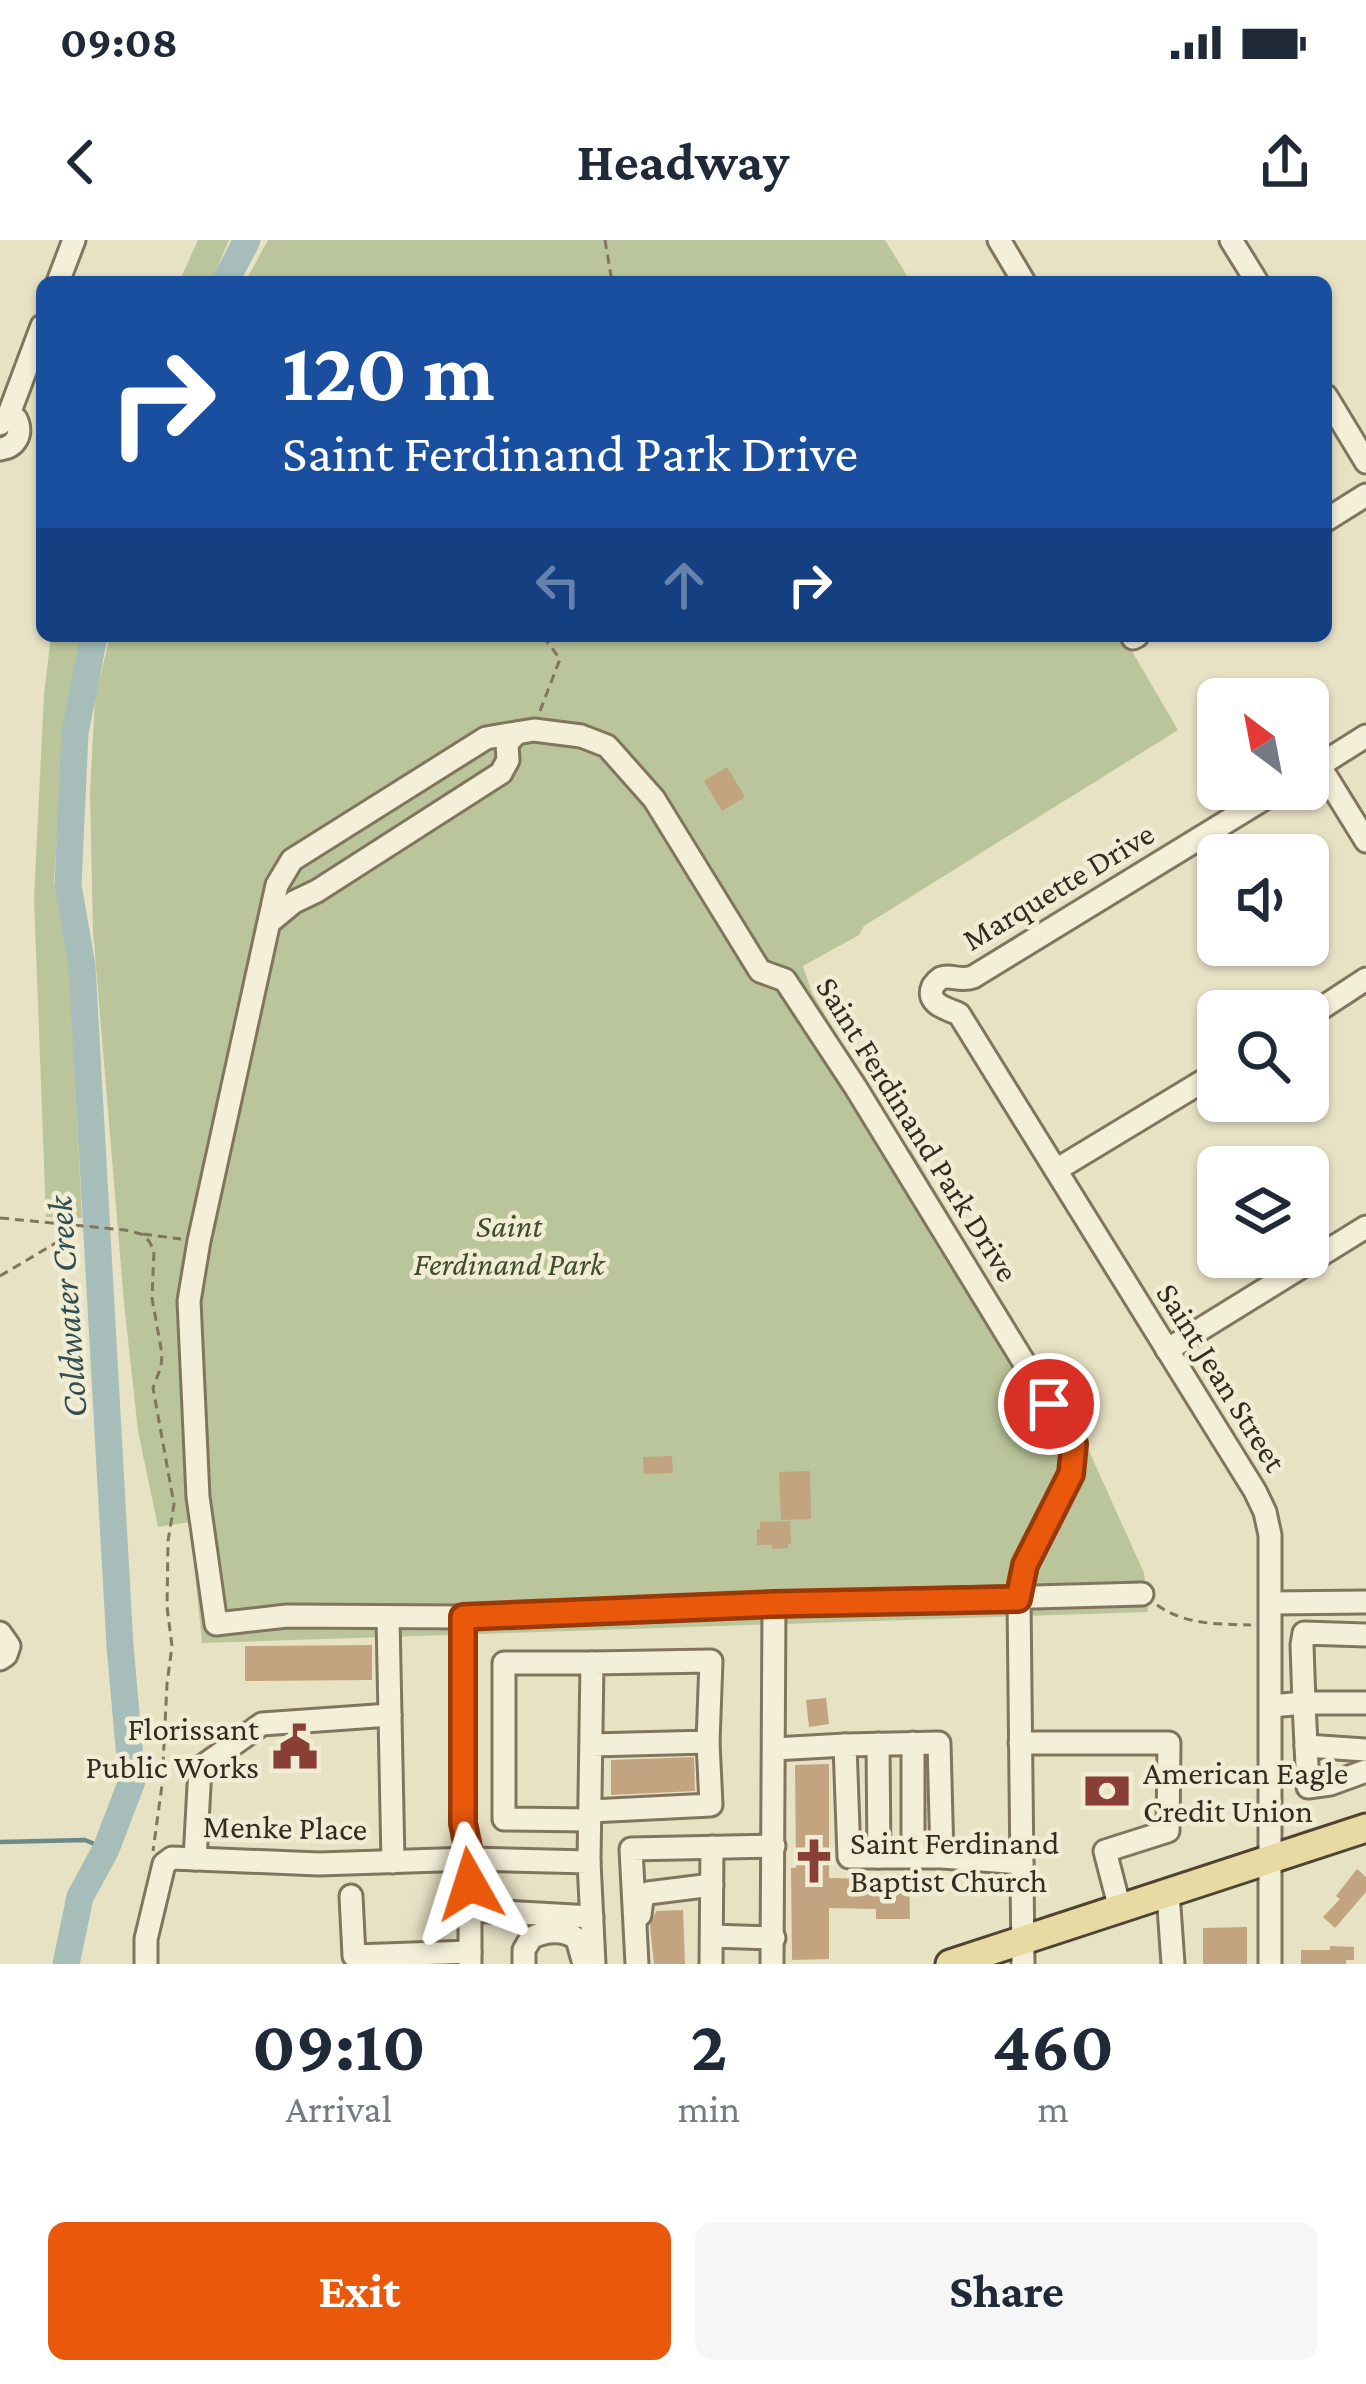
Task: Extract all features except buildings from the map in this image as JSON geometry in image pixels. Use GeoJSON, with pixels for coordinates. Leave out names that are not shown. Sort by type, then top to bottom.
{"type":"FeatureCollection","features":[{"type":"Feature","properties":{"kind":"main road"},"geometry":{"type":"LineString","coordinates":[[950,1964],[1023,1952],[1120,1909],[1366,1828]]}},
{"type":"Feature","properties":{"kind":"street"},"geometry":{"type":"LineString","coordinates":[[60,276],[74,240]]}},
{"type":"Feature","properties":{"kind":"street"},"geometry":{"type":"LineString","coordinates":[[998,240],[1020,276]]}},
{"type":"Feature","properties":{"kind":"street"},"geometry":{"type":"LineString","coordinates":[[1232,240],[1253,276]]}},
{"type":"Feature","properties":{"kind":"street"},"geometry":{"type":"LineString","coordinates":[[0,449],[9,448],[19,434],[16,419],[4,419],[36,341]]}},
{"type":"Feature","properties":{"kind":"street"},"geometry":{"type":"LineString","coordinates":[[1332,406],[1366,462]]}},
{"type":"Feature","properties":{"kind":"street"},"geometry":{"type":"LineString","coordinates":[[1332,516],[1366,495]]}},
{"type":"Feature","properties":{"kind":"street"},"geometry":{"type":"LineString","coordinates":[[271,921],[501,773],[508,760],[508,742],[525,732]]}},
{"type":"Feature","properties":{"kind":"street","name":"Saint Ferdinand Park Drive"},"geometry":{"type":"LineString","coordinates":[[1018,1599],[1025,1565],[1071,1474],[1074,1444],[785,980],[760,971],[654,799],[607,746],[581,736],[525,732],[485,738],[292,860],[278,885],[189,1301],[195,1454],[216,1624],[287,1616],[463,1617],[774,1604],[1018,1599],[1142,1594]]}},
{"type":"Feature","properties":{"kind":"street"},"geometry":{"type":"LineString","coordinates":[[1329,759],[1366,736]]}},
{"type":"Feature","properties":{"kind":"street"},"geometry":{"type":"LineString","coordinates":[[1329,789],[1366,841]]}},
{"type":"Feature","properties":{"kind":"street","name":"Marquette Drive"},"geometry":{"type":"LineString","coordinates":[[932,988],[946,976],[964,981],[1245,810]]}},
{"type":"Feature","properties":{"kind":"street"},"geometry":{"type":"LineString","coordinates":[[1329,1004],[1366,980]]}},
{"type":"Feature","properties":{"kind":"street"},"geometry":{"type":"LineString","coordinates":[[959,1014],[964,981]]}},
{"type":"Feature","properties":{"kind":"street","name":"Saint Jean Street"},"geometry":{"type":"LineString","coordinates":[[932,988],[938,1005],[959,1014],[1265,1512],[1270,1535],[1270,1964]]}},
{"type":"Feature","properties":{"kind":"street"},"geometry":{"type":"LineString","coordinates":[[1056,1170],[1197,1085]]}},
{"type":"Feature","properties":{"kind":"street"},"geometry":{"type":"LineString","coordinates":[[1167,1350],[1366,1227]]}},
{"type":"Feature","properties":{"kind":"street"},"geometry":{"type":"LineString","coordinates":[[1018,1599],[1023,1952]]}},
{"type":"Feature","properties":{"kind":"street"},"geometry":{"type":"LineString","coordinates":[[1270,1603],[1366,1602]]}},
{"type":"Feature","properties":{"kind":"street"},"geometry":{"type":"LineString","coordinates":[[772,1964],[774,1604]]}},
{"type":"Feature","properties":{"kind":"street"},"geometry":{"type":"LineString","coordinates":[[351,1896],[354,1960],[470,1958],[470,1858],[463,1823],[463,1617]]}},
{"type":"Feature","properties":{"kind":"street"},"geometry":{"type":"LineString","coordinates":[[388,1618],[393,1862]]}},
{"type":"Feature","properties":{"kind":"street"},"geometry":{"type":"LineString","coordinates":[[0,1633],[9,1646],[0,1660]]}},
{"type":"Feature","properties":{"kind":"street"},"geometry":{"type":"LineString","coordinates":[[1366,1635],[1304,1633],[1302,1645],[1308,1787],[1366,1771]]}},
{"type":"Feature","properties":{"kind":"street"},"geometry":{"type":"LineString","coordinates":[[1271,1638],[1302,1645]]}},
{"type":"Feature","properties":{"kind":"street"},"geometry":{"type":"LineString","coordinates":[[711,1661],[711,1804],[503,1820],[504,1663],[592,1663],[711,1661]]}},
{"type":"Feature","properties":{"kind":"street"},"geometry":{"type":"LineString","coordinates":[[592,1663],[589,1862],[594,1964]]}},
{"type":"Feature","properties":{"kind":"street"},"geometry":{"type":"LineString","coordinates":[[1271,1706],[1366,1703]]}},
{"type":"Feature","properties":{"kind":"street"},"geometry":{"type":"LineString","coordinates":[[195,1858],[200,1768],[262,1724],[390,1715]]}},
{"type":"Feature","properties":{"kind":"street"},"geometry":{"type":"LineString","coordinates":[[592,1744],[708,1742]]}},
{"type":"Feature","properties":{"kind":"street"},"geometry":{"type":"LineString","coordinates":[[774,1748],[939,1742],[942,1857]]}},
{"type":"Feature","properties":{"kind":"street"},"geometry":{"type":"LineString","coordinates":[[913,1743],[913,1857]]}},
{"type":"Feature","properties":{"kind":"street"},"geometry":{"type":"LineString","coordinates":[[1020,1743],[1169,1743],[1168,1831],[1106,1851],[1120,1909]]}},
{"type":"Feature","properties":{"kind":"street"},"geometry":{"type":"LineString","coordinates":[[878,1744],[879,1857]]}},
{"type":"Feature","properties":{"kind":"street"},"geometry":{"type":"LineString","coordinates":[[845,1745],[849,1857],[1022,1862]]}},
{"type":"Feature","properties":{"kind":"street"},"geometry":{"type":"LineString","coordinates":[[1306,1746],[1366,1750]]}},
{"type":"Feature","properties":{"kind":"street"},"geometry":{"type":"LineString","coordinates":[[637,1956],[631,1849],[774,1846]]}},
{"type":"Feature","properties":{"kind":"street"},"geometry":{"type":"LineString","coordinates":[[711,1964],[712,1847]]}},
{"type":"Feature","properties":{"kind":"street"},"geometry":{"type":"LineString","coordinates":[[146,1964],[146,1939],[162,1856]]}},
{"type":"Feature","properties":{"kind":"street","name":"Menke Place"},"geometry":{"type":"LineString","coordinates":[[162,1856],[320,1864],[470,1858],[589,1862]]}},
{"type":"Feature","properties":{"kind":"street"},"geometry":{"type":"LineString","coordinates":[[637,1956],[640,1907],[648,1893],[712,1886]]}},
{"type":"Feature","properties":{"kind":"street"},"geometry":{"type":"LineString","coordinates":[[1168,1893],[1173,1964]]}},
{"type":"Feature","properties":{"kind":"street"},"geometry":{"type":"LineString","coordinates":[[470,1910],[592,1917]]}},
{"type":"Feature","properties":{"kind":"street"},"geometry":{"type":"LineString","coordinates":[[514,1913],[519,1964]]}},
{"type":"Feature","properties":{"kind":"street"},"geometry":{"type":"LineString","coordinates":[[519,1964],[531,1938],[547,1932],[563,1932],[577,1939],[584,1964]]}},
{"type":"Feature","properties":{"kind":"street"},"geometry":{"type":"LineString","coordinates":[[712,1936],[773,1938]]}},
{"type":"Feature","properties":{"kind":"path"},"geometry":{"type":"LineString","coordinates":[[605,240],[611,276]]}},
{"type":"Feature","properties":{"kind":"path"},"geometry":{"type":"LineString","coordinates":[[525,732],[560,659],[547,642]]}},
{"type":"Feature","properties":{"kind":"path"},"geometry":{"type":"LineString","coordinates":[[0,1218],[199,1241]]}},
{"type":"Feature","properties":{"kind":"path"},"geometry":{"type":"LineString","coordinates":[[0,1276],[59,1241],[74,1224]]}},
{"type":"Feature","properties":{"kind":"path"},"geometry":{"type":"LineString","coordinates":[[141,1234],[154,1251],[152,1298],[162,1354],[153,1388],[174,1504],[168,1541],[172,1646],[162,1856]]}},
{"type":"Feature","properties":{"kind":"path"},"geometry":{"type":"LineString","coordinates":[[154,1251],[166,1237]]}},
{"type":"Feature","properties":{"kind":"path"},"geometry":{"type":"LineString","coordinates":[[1142,1594],[1182,1619],[1271,1638]]}},
{"type":"Feature","properties":{"kind":"green space"},"geometry":{"type":"Polygon","coordinates":[[[198,240],[229,240],[214,276],[182,276],[198,240]]]}},
{"type":"Feature","properties":{"kind":"green space"},"geometry":{"type":"Polygon","coordinates":[[[268,240],[885,240],[907,276],[248,276],[268,240]]]}},
{"type":"Feature","properties":{"kind":"green space"},"geometry":{"type":"Polygon","coordinates":[[[50,642],[80,642],[65,720],[54,882],[69,959],[82,1218],[46,1217],[34,899],[50,642]]]}},
{"type":"Feature","properties":{"kind":"green space","name":"Saint Ferdinand Park"},"geometry":{"type":"Polygon","coordinates":[[[109,642],[1127,642],[1178,730],[803,966],[812,993],[902,1145],[911,1150],[1085,1442],[1144,1573],[1148,1612],[202,1643],[190,1522],[158,1527],[138,1431],[93,931],[90,793],[95,697],[109,642]]]}},
{"type":"Feature","properties":{"kind":"waterway","name":"Coldwater Creek"},"geometry":{"type":"LineString","coordinates":[[228,276],[247,240]]}},
{"type":"Feature","properties":{"kind":"waterway","name":"Coldwater Creek"},"geometry":{"type":"LineString","coordinates":[[66,1964],[80,1897],[106,1849],[132,1781],[120,1646],[82,966],[68,885],[75,733],[93,642]]}},
{"type":"Feature","properties":{"kind":"waterway"},"geometry":{"type":"LineString","coordinates":[[0,1842],[85,1840],[106,1849]]}},
{"type":"Feature","properties":{"kind":"place","name":"Florissant Public Works"},"geometry":{"type":"Point","coordinates":[295,1747]}},
{"type":"Feature","properties":{"kind":"place","name":"American Eagle Credit Union"},"geometry":{"type":"Point","coordinates":[1107,1791]}},
{"type":"Feature","properties":{"kind":"place","name":"Saint Ferdinand Baptist Church"},"geometry":{"type":"Point","coordinates":[814,1861]}},
{"type":"Feature","properties":{"kind":"route"},"geometry":{"type":"LineString","coordinates":[[470,1884],[463,1823],[463,1617],[1018,1599],[1025,1565],[1071,1474],[1074,1444],[1049,1404]]}}]}
